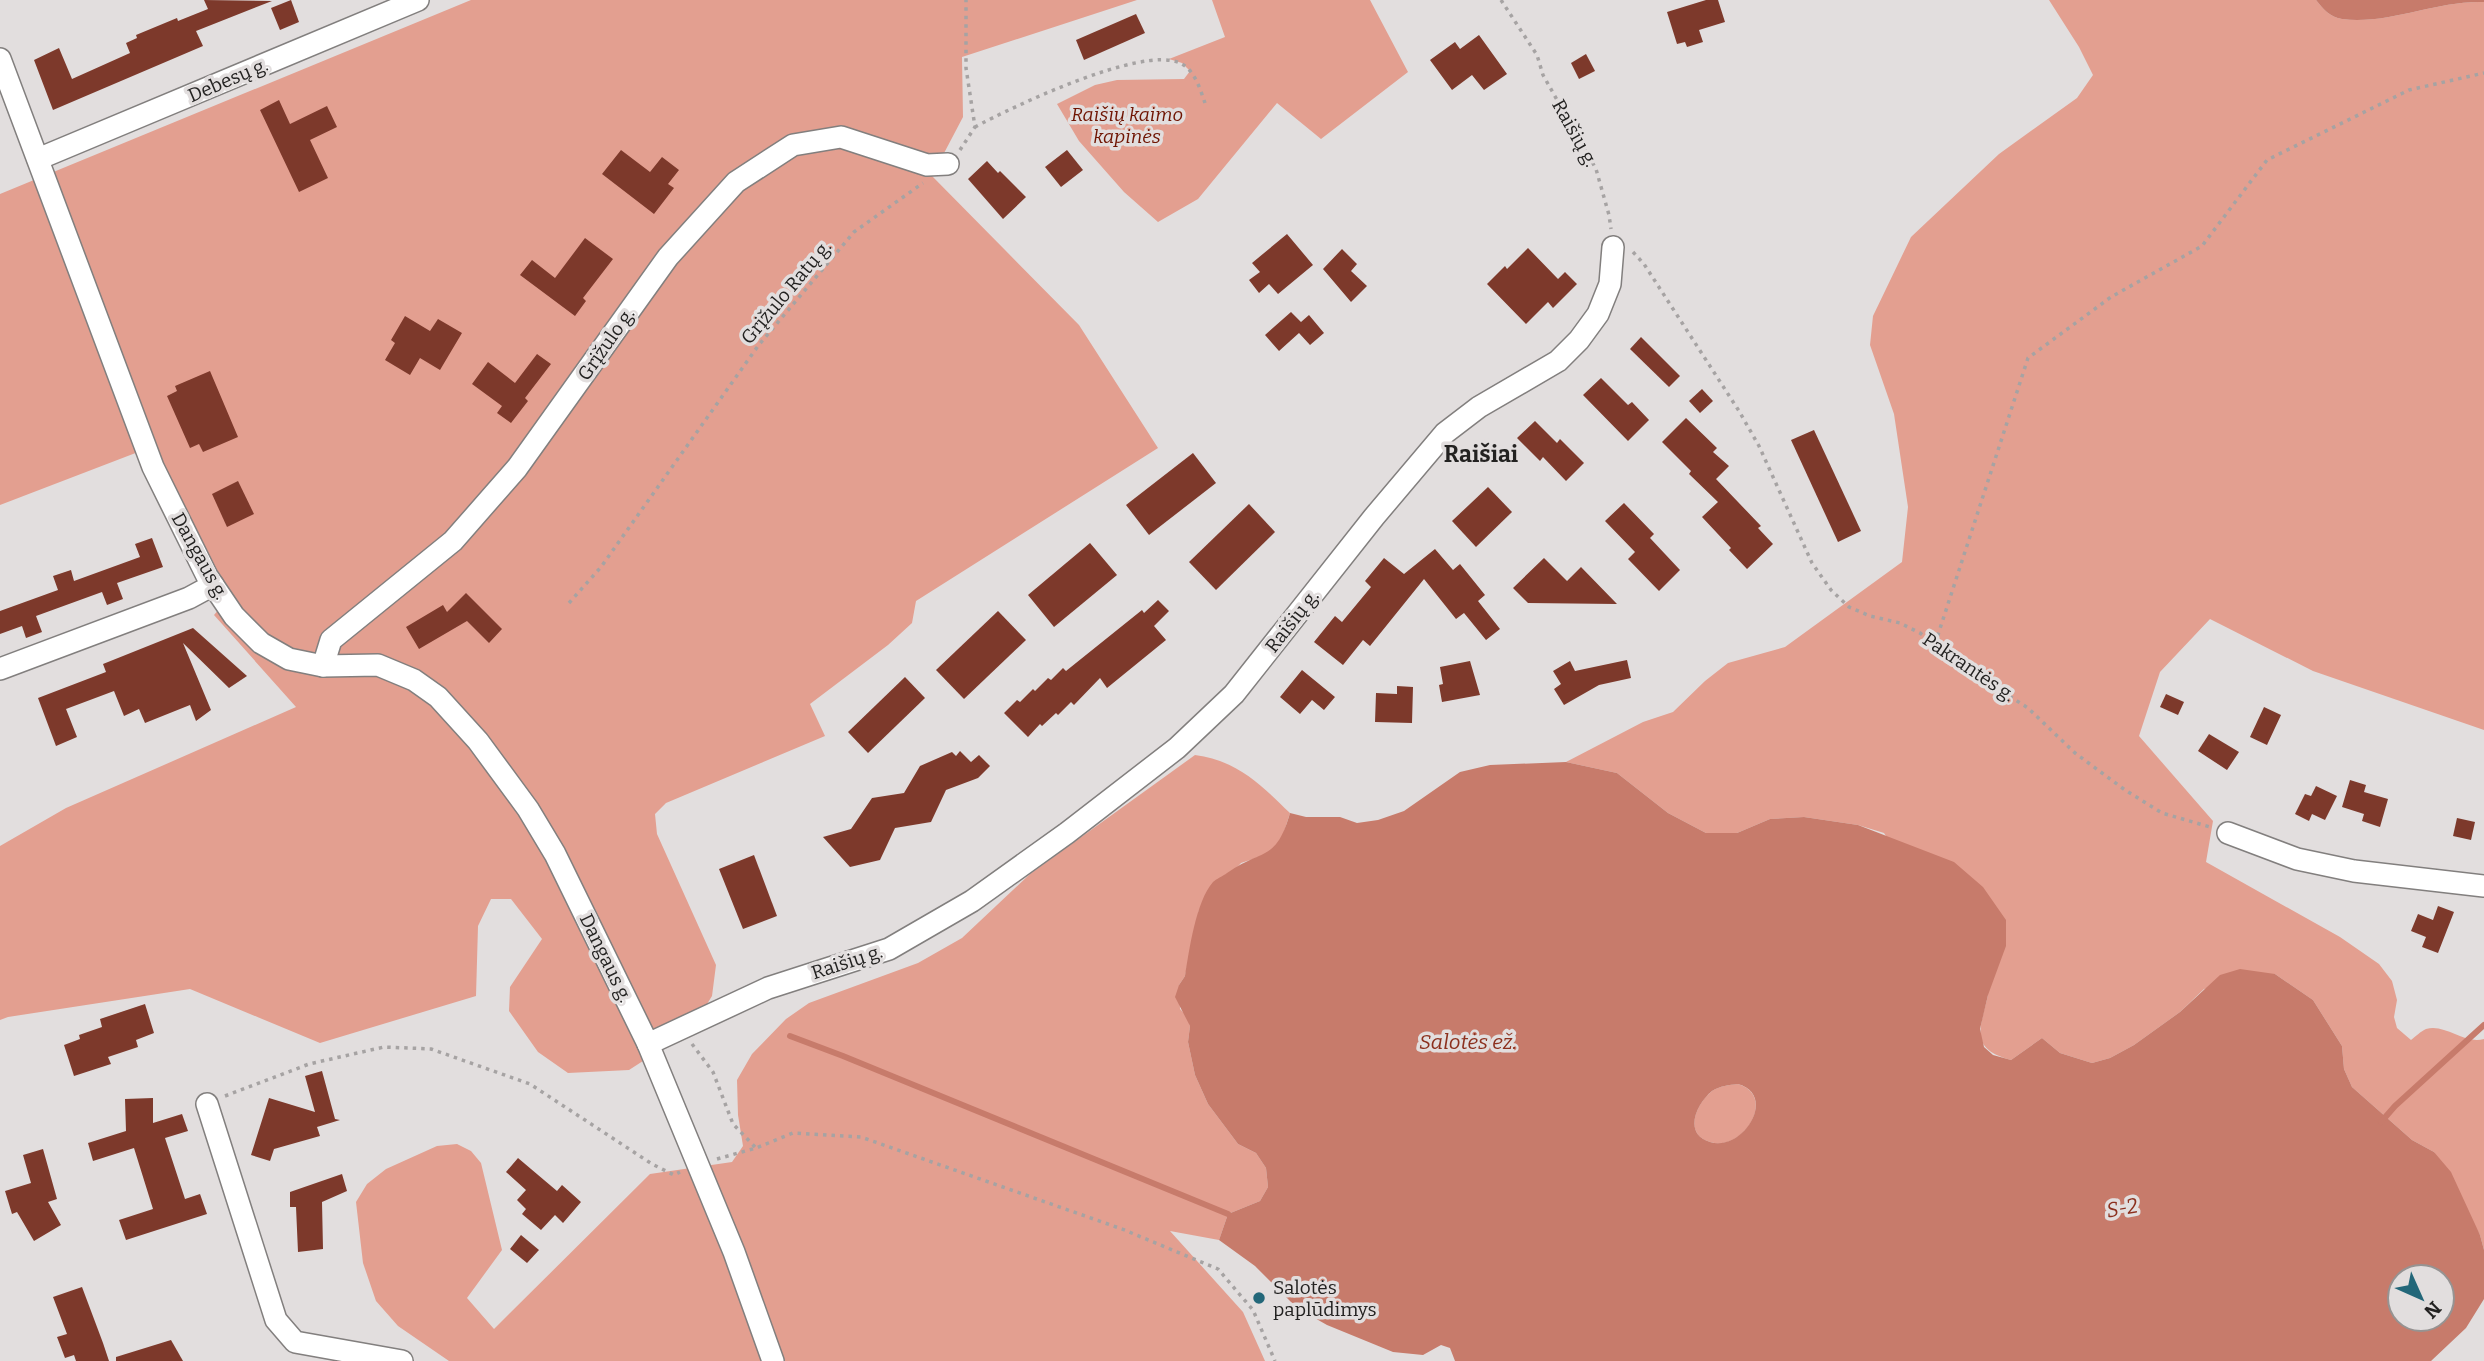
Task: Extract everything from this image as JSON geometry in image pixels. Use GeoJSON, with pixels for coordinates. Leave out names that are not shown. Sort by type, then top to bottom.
{"type":"FeatureCollection","features":[{"type":"Feature","properties":{"kind":"street","name":"Debesų g."},"geometry":{"type":"LineString","coordinates":[[38,159],[418,0]]}},
{"type":"Feature","properties":{"kind":"street","name":"Dangaus g."},"geometry":{"type":"LineString","coordinates":[[0,59],[153,467],[213,585],[234,616],[261,643],[289,659],[323,666],[378,665],[414,680],[438,698],[478,741],[528,809],[555,854],[648,1044],[734,1252],[773,1361]]}},
{"type":"Feature","properties":{"kind":"street","name":"Grįžulo g."},"geometry":{"type":"LineString","coordinates":[[323,666],[331,640],[453,541],[517,468],[668,257],[736,182],[793,145],[841,137],[927,165],[948,164]]}},
{"type":"Feature","properties":{"kind":"street","name":"Raišių g."},"geometry":{"type":"LineString","coordinates":[[648,1044],[768,988],[889,949],[972,901],[1067,833],[1177,748],[1234,694],[1374,517],[1446,433],[1479,407],[1558,361],[1579,340],[1598,314],[1610,284],[1613,247]]}},
{"type":"Feature","properties":{"kind":"street"},"geometry":{"type":"LineString","coordinates":[[0,669],[189,598],[213,585]]}},
{"type":"Feature","properties":{"kind":"street"},"geometry":{"type":"LineString","coordinates":[[2228,833],[2298,859],[2354,871],[2484,886]]}},
{"type":"Feature","properties":{"kind":"street"},"geometry":{"type":"LineString","coordinates":[[207,1104],[276,1320],[295,1342],[402,1361]]}},
{"type":"Feature","properties":{"kind":"path"},"geometry":{"type":"LineString","coordinates":[[966,0],[966,68],[975,127],[1057,87],[1152,58],[1182,63],[1199,85],[1205,103]]}},
{"type":"Feature","properties":{"kind":"path","name":"Raišių g."},"geometry":{"type":"LineString","coordinates":[[1501,0],[1537,55],[1543,75],[1596,169],[1609,215],[1613,247]]}},
{"type":"Feature","properties":{"kind":"path"},"geometry":{"type":"LineString","coordinates":[[1935,644],[2028,358],[2111,297],[2202,246],[2267,160],[2409,90],[2484,73]]}},
{"type":"Feature","properties":{"kind":"path","name":"Grįžulo Ratų g."},"geometry":{"type":"LineString","coordinates":[[569,603],[601,567],[744,362],[855,232],[948,164],[961,150],[975,127]]}},
{"type":"Feature","properties":{"kind":"path","name":"Pakrantės g."},"geometry":{"type":"LineString","coordinates":[[1613,247],[1625,247],[1644,264],[1739,411],[1759,446],[1812,562],[1831,590],[1849,607],[1870,616],[1900,623],[1935,644],[2028,708],[2075,753],[2162,813],[2228,833]]}},
{"type":"Feature","properties":{"kind":"path"},"geometry":{"type":"LineString","coordinates":[[680,1028],[713,1072],[733,1124],[756,1148]]}},
{"type":"Feature","properties":{"kind":"path"},"geometry":{"type":"LineString","coordinates":[[207,1104],[309,1064],[384,1047],[431,1049],[530,1084],[652,1164],[674,1175],[793,1133],[861,1137],[1122,1229],[1218,1269],[1253,1310],[1275,1361]]}},
{"type":"Feature","properties":{"kind":"green space"},"geometry":{"type":"Polygon","coordinates":[[[471,0],[1137,0],[962,57],[963,117],[932,176],[1079,325],[1158,448],[916,601],[912,623],[888,645],[810,704],[825,736],[666,803],[655,814],[657,834],[716,965],[712,996],[691,1030],[629,1070],[568,1073],[538,1052],[509,1011],[510,987],[542,939],[511,899],[491,899],[478,926],[476,996],[320,1043],[190,989],[0,1020],[0,846],[66,808],[296,707],[214,615],[225,602],[146,449],[0,505],[0,194],[471,0]]]}},
{"type":"Feature","properties":{"kind":"green space","name":"Raišių kaimo kapinės"},"geometry":{"type":"Polygon","coordinates":[[[1212,0],[1370,0],[1408,72],[1321,139],[1277,103],[1198,199],[1158,222],[1124,192],[1079,141],[1057,104],[1095,85],[1117,80],[1184,79],[1190,71],[1182,63],[1169,59],[1225,37],[1212,0]]]}},
{"type":"Feature","properties":{"kind":"green space"},"geometry":{"type":"Polygon","coordinates":[[[2049,0],[2316,0],[2334,16],[2360,20],[2466,2],[2484,2],[2484,730],[2313,671],[2210,619],[2160,672],[2139,736],[2213,821],[2206,862],[2340,937],[2379,964],[2392,981],[2397,1000],[2394,1017],[2397,1028],[2411,1040],[2424,1030],[2433,1028],[2470,1039],[2484,1039],[2484,1250],[2480,1235],[2434,1152],[2412,1140],[2352,1087],[2344,1069],[2342,1046],[2313,1000],[2275,974],[2204,989],[2180,1012],[2134,1045],[2110,1058],[2092,1063],[2060,1053],[2042,1038],[2011,1060],[1989,1050],[1983,1044],[1982,1018],[1988,995],[1884,833],[1858,825],[1804,817],[1770,819],[1737,833],[1706,833],[1668,813],[1617,773],[1566,762],[1643,722],[1673,712],[1728,663],[1785,647],[1902,562],[1908,507],[1894,414],[1870,345],[1873,316],[1911,237],[1999,154],[2077,98],[2093,75],[2049,0]]]}},
{"type":"Feature","properties":{"kind":"green space"},"geometry":{"type":"Polygon","coordinates":[[[1195,755],[1236,768],[1258,783],[1290,813],[1281,841],[1265,855],[1241,863],[1199,910],[1185,976],[1179,985],[1180,1009],[1187,1016],[1190,1026],[1188,1042],[1195,1075],[1208,1104],[1238,1144],[1256,1153],[1266,1168],[1268,1187],[1260,1201],[1228,1214],[1219,1240],[1170,1231],[1243,1312],[1265,1361],[449,1361],[398,1326],[376,1301],[363,1263],[356,1202],[367,1184],[386,1169],[437,1146],[457,1144],[471,1151],[481,1163],[502,1250],[467,1298],[494,1329],[650,1174],[732,1162],[743,1146],[738,1115],[737,1080],[752,1054],[786,1019],[809,1003],[918,963],[962,938],[1030,874],[1195,755]]]}},
{"type":"Feature","properties":{"kind":"green space"},"geometry":{"type":"Polygon","coordinates":[[[1738,1084],[1750,1090],[1755,1100],[1751,1122],[1744,1132],[1722,1143],[1702,1138],[1695,1126],[1701,1103],[1715,1089],[1738,1084]]]}},
{"type":"Feature","properties":{"kind":"water"},"geometry":{"type":"Polygon","coordinates":[[[2316,0],[2484,2],[2466,2],[2360,20],[2334,16],[2316,0]]]}},
{"type":"Feature","properties":{"kind":"water","name":"Salotės ež."},"geometry":{"type":"Polygon","coordinates":[[[1566,762],[1617,773],[1668,813],[1706,833],[1737,833],[1770,819],[1804,817],[1858,825],[1954,862],[1983,887],[2006,920],[2006,946],[1988,995],[1980,1029],[1984,1047],[1993,1055],[2011,1060],[2042,1038],[2060,1053],[2092,1063],[2110,1058],[2134,1045],[2180,1012],[2220,975],[2240,969],[2275,974],[2313,1000],[2342,1046],[2344,1069],[2352,1087],[2412,1140],[2434,1152],[2451,1172],[2480,1235],[2484,1250],[2484,1299],[2466,1328],[2431,1361],[1455,1361],[1450,1348],[1441,1345],[1423,1355],[1393,1352],[1327,1325],[1297,1308],[1255,1266],[1219,1240],[1228,1214],[1260,1201],[1268,1187],[1266,1168],[1256,1153],[1238,1144],[1208,1104],[1195,1075],[1188,1042],[1190,1026],[1175,997],[1185,976],[1191,940],[1207,890],[1213,882],[1239,865],[1273,847],[1285,829],[1290,813],[1306,817],[1340,817],[1357,823],[1378,820],[1404,811],[1460,772],[1490,765],[1566,762]],[[1738,1084],[1725,1086],[1715,1089],[1706,1097],[1695,1118],[1697,1132],[1702,1138],[1722,1143],[1734,1139],[1744,1131],[1755,1110],[1755,1099],[1750,1090],[1738,1084]]]}},
{"type":"Feature","properties":{"kind":"building"},"geometry":{"type":"Polygon","coordinates":[[[204,0],[272,1],[196,31],[203,46],[53,110],[34,60],[59,48],[72,79],[130,53],[126,43],[137,38],[136,35],[208,9],[204,0]]]}},
{"type":"Feature","properties":{"kind":"building"},"geometry":{"type":"Polygon","coordinates":[[[291,0],[299,22],[280,30],[271,8],[291,0]]]}},
{"type":"Feature","properties":{"kind":"building"},"geometry":{"type":"Polygon","coordinates":[[[1706,0],[1718,0],[1725,22],[1699,30],[1703,42],[1687,47],[1685,42],[1677,44],[1667,12],[1706,0]]]}},
{"type":"Feature","properties":{"kind":"building"},"geometry":{"type":"Polygon","coordinates":[[[1136,14],[1145,33],[1084,60],[1076,40],[1136,14]]]}},
{"type":"Feature","properties":{"kind":"building"},"geometry":{"type":"Polygon","coordinates":[[[1479,35],[1507,74],[1484,90],[1472,75],[1452,90],[1430,60],[1455,42],[1460,49],[1479,35]]]}},
{"type":"Feature","properties":{"kind":"building"},"geometry":{"type":"Polygon","coordinates":[[[1586,54],[1595,71],[1579,79],[1571,63],[1586,54]]]}},
{"type":"Feature","properties":{"kind":"building"},"geometry":{"type":"Polygon","coordinates":[[[279,100],[290,124],[327,106],[337,127],[310,140],[328,178],[299,192],[260,110],[279,100]]]}},
{"type":"Feature","properties":{"kind":"building"},"geometry":{"type":"Polygon","coordinates":[[[621,150],[650,172],[662,157],[679,170],[668,184],[674,188],[654,214],[602,174],[621,150]]]}},
{"type":"Feature","properties":{"kind":"building"},"geometry":{"type":"Polygon","coordinates":[[[1067,150],[1083,170],[1061,187],[1045,167],[1067,150]]]}},
{"type":"Feature","properties":{"kind":"building"},"geometry":{"type":"Polygon","coordinates":[[[987,161],[1026,197],[1003,219],[968,179],[987,161]]]}},
{"type":"Feature","properties":{"kind":"building"},"geometry":{"type":"Polygon","coordinates":[[[1287,234],[1313,265],[1278,294],[1269,284],[1259,293],[1249,280],[1260,272],[1252,263],[1287,234]]]}},
{"type":"Feature","properties":{"kind":"building"},"geometry":{"type":"Polygon","coordinates":[[[585,238],[613,259],[583,298],[586,301],[575,316],[520,275],[532,260],[555,278],[585,238]]]}},
{"type":"Feature","properties":{"kind":"building"},"geometry":{"type":"Polygon","coordinates":[[[1528,248],[1558,279],[1565,272],[1577,284],[1553,308],[1548,302],[1526,324],[1487,284],[1528,248]]]}},
{"type":"Feature","properties":{"kind":"building"},"geometry":{"type":"Polygon","coordinates":[[[1342,249],[1357,264],[1351,271],[1367,286],[1351,302],[1323,269],[1342,249]]]}},
{"type":"Feature","properties":{"kind":"building"},"geometry":{"type":"Polygon","coordinates":[[[1291,312],[1301,322],[1309,315],[1324,333],[1310,345],[1299,333],[1279,351],[1265,335],[1291,312]]]}},
{"type":"Feature","properties":{"kind":"building"},"geometry":{"type":"Polygon","coordinates":[[[405,316],[430,331],[438,319],[462,333],[440,370],[420,358],[410,375],[385,360],[395,343],[391,340],[405,316]]]}},
{"type":"Feature","properties":{"kind":"building"},"geometry":{"type":"Polygon","coordinates":[[[1641,337],[1680,376],[1669,387],[1630,349],[1641,337]]]}},
{"type":"Feature","properties":{"kind":"building"},"geometry":{"type":"Polygon","coordinates":[[[537,354],[551,364],[525,398],[528,401],[511,423],[497,413],[502,406],[472,384],[488,362],[515,383],[537,354]]]}},
{"type":"Feature","properties":{"kind":"building"},"geometry":{"type":"Polygon","coordinates":[[[210,371],[238,437],[203,452],[199,444],[190,448],[167,396],[177,391],[175,386],[210,371]]]}},
{"type":"Feature","properties":{"kind":"building"},"geometry":{"type":"Polygon","coordinates":[[[1601,378],[1628,405],[1632,402],[1649,420],[1628,441],[1583,395],[1601,378]]]}},
{"type":"Feature","properties":{"kind":"building"},"geometry":{"type":"Polygon","coordinates":[[[1702,389],[1713,401],[1700,413],[1689,401],[1702,389]]]}},
{"type":"Feature","properties":{"kind":"building"},"geometry":{"type":"Polygon","coordinates":[[[1686,418],[1717,448],[1713,452],[1729,466],[1716,479],[1761,526],[1758,528],[1773,544],[1747,569],[1702,517],[1718,502],[1662,442],[1686,418]]]}},
{"type":"Feature","properties":{"kind":"building"},"geometry":{"type":"Polygon","coordinates":[[[1535,421],[1557,443],[1560,439],[1584,463],[1566,481],[1543,457],[1540,461],[1517,438],[1535,421]]]}},
{"type":"Feature","properties":{"kind":"building"},"geometry":{"type":"Polygon","coordinates":[[[1814,430],[1861,531],[1838,542],[1791,440],[1814,430]]]}},
{"type":"Feature","properties":{"kind":"building"},"geometry":{"type":"Polygon","coordinates":[[[1193,453],[1216,483],[1149,535],[1126,505],[1193,453]]]}},
{"type":"Feature","properties":{"kind":"building"},"geometry":{"type":"Polygon","coordinates":[[[238,481],[254,514],[227,527],[212,494],[238,481]]]}},
{"type":"Feature","properties":{"kind":"building"},"geometry":{"type":"Polygon","coordinates":[[[1488,487],[1512,512],[1476,547],[1452,521],[1488,487]]]}},
{"type":"Feature","properties":{"kind":"building"},"geometry":{"type":"Polygon","coordinates":[[[1624,503],[1654,534],[1650,538],[1680,570],[1659,591],[1628,559],[1635,552],[1605,521],[1624,503]]]}},
{"type":"Feature","properties":{"kind":"building"},"geometry":{"type":"Polygon","coordinates":[[[1249,504],[1275,532],[1216,590],[1189,562],[1249,504]]]}},
{"type":"Feature","properties":{"kind":"building"},"geometry":{"type":"Polygon","coordinates":[[[152,538],[163,567],[117,583],[123,599],[107,605],[102,592],[36,616],[42,632],[26,638],[22,626],[0,634],[0,611],[58,590],[53,576],[71,570],[74,581],[140,557],[135,544],[152,538]]]}},
{"type":"Feature","properties":{"kind":"building"},"geometry":{"type":"Polygon","coordinates":[[[1090,543],[1117,575],[1054,627],[1028,595],[1090,543]]]}},
{"type":"Feature","properties":{"kind":"building"},"geometry":{"type":"Polygon","coordinates":[[[1435,549],[1453,570],[1460,564],[1485,595],[1478,601],[1500,629],[1486,640],[1464,613],[1456,619],[1424,579],[1370,646],[1363,640],[1343,665],[1314,642],[1335,616],[1342,622],[1371,587],[1365,581],[1384,558],[1404,574],[1435,549]]]}},
{"type":"Feature","properties":{"kind":"building"},"geometry":{"type":"Polygon","coordinates":[[[1544,558],[1567,581],[1581,567],[1617,604],[1528,603],[1513,588],[1544,558]]]}},
{"type":"Feature","properties":{"kind":"building"},"geometry":{"type":"Polygon","coordinates":[[[466,593],[502,629],[489,643],[467,621],[419,649],[406,627],[443,605],[447,612],[466,593]]]}},
{"type":"Feature","properties":{"kind":"building"},"geometry":{"type":"Polygon","coordinates":[[[1158,600],[1169,611],[1154,626],[1166,640],[1107,688],[1100,678],[1074,705],[1071,702],[1058,715],[1056,713],[1042,726],[1040,724],[1028,737],[1004,713],[1048,678],[1051,680],[1063,668],[1066,671],[1158,600]]]}},
{"type":"Feature","properties":{"kind":"building"},"geometry":{"type":"Polygon","coordinates":[[[998,611],[1026,640],[964,699],[936,670],[998,611]]]}},
{"type":"Feature","properties":{"kind":"building"},"geometry":{"type":"Polygon","coordinates":[[[193,628],[247,676],[229,688],[183,643],[211,710],[196,721],[190,705],[145,723],[139,709],[124,716],[114,691],[66,709],[77,737],[56,746],[38,698],[106,672],[103,664],[193,628]]]}},
{"type":"Feature","properties":{"kind":"building"},"geometry":{"type":"Polygon","coordinates":[[[1627,660],[1631,678],[1599,685],[1564,705],[1554,689],[1561,684],[1553,671],[1570,661],[1575,671],[1627,660]]]}},
{"type":"Feature","properties":{"kind":"building"},"geometry":{"type":"Polygon","coordinates":[[[1470,661],[1480,695],[1442,702],[1440,667],[1470,661]]]}},
{"type":"Feature","properties":{"kind":"building"},"geometry":{"type":"Polygon","coordinates":[[[1302,670],[1335,697],[1324,710],[1312,700],[1300,714],[1280,697],[1302,670]]]}},
{"type":"Feature","properties":{"kind":"building"},"geometry":{"type":"Polygon","coordinates":[[[905,677],[925,698],[868,753],[848,732],[905,677]]]}},
{"type":"Feature","properties":{"kind":"building"},"geometry":{"type":"Polygon","coordinates":[[[1397,686],[1413,687],[1412,723],[1375,722],[1376,693],[1397,694],[1397,686]]]}},
{"type":"Feature","properties":{"kind":"building"},"geometry":{"type":"Polygon","coordinates":[[[2166,694],[2184,702],[2178,715],[2160,707],[2166,694]]]}},
{"type":"Feature","properties":{"kind":"building"},"geometry":{"type":"Polygon","coordinates":[[[2264,707],[2281,715],[2267,745],[2250,737],[2264,707]]]}},
{"type":"Feature","properties":{"kind":"building"},"geometry":{"type":"Polygon","coordinates":[[[2209,734],[2239,752],[2227,770],[2198,751],[2209,734]]]}},
{"type":"Feature","properties":{"kind":"building"},"geometry":{"type":"Polygon","coordinates":[[[960,751],[971,762],[979,755],[990,766],[978,778],[946,790],[931,822],[895,828],[880,860],[850,867],[823,837],[851,829],[872,798],[904,793],[920,766],[952,752],[956,756],[960,751]]]}},
{"type":"Feature","properties":{"kind":"building"},"geometry":{"type":"Polygon","coordinates":[[[2350,780],[2366,785],[2364,792],[2388,799],[2380,827],[2362,821],[2364,814],[2342,807],[2350,780]]]}},
{"type":"Feature","properties":{"kind":"building"},"geometry":{"type":"Polygon","coordinates":[[[2316,786],[2337,796],[2325,820],[2312,814],[2309,821],[2295,814],[2305,794],[2311,796],[2316,786]]]}},
{"type":"Feature","properties":{"kind":"building"},"geometry":{"type":"Polygon","coordinates":[[[2457,818],[2475,822],[2471,840],[2453,836],[2457,818]]]}},
{"type":"Feature","properties":{"kind":"building"},"geometry":{"type":"Polygon","coordinates":[[[754,855],[777,916],[743,929],[719,869],[754,855]]]}},
{"type":"Feature","properties":{"kind":"building"},"geometry":{"type":"Polygon","coordinates":[[[2438,906],[2454,912],[2438,953],[2422,947],[2426,937],[2411,931],[2418,914],[2433,920],[2438,906]]]}},
{"type":"Feature","properties":{"kind":"building"},"geometry":{"type":"Polygon","coordinates":[[[145,1004],[154,1033],[136,1040],[138,1047],[108,1057],[111,1064],[74,1076],[64,1045],[80,1039],[79,1035],[102,1027],[100,1019],[145,1004]]]}},
{"type":"Feature","properties":{"kind":"building"},"geometry":{"type":"Polygon","coordinates":[[[322,1071],[335,1119],[340,1120],[317,1127],[320,1136],[274,1149],[270,1161],[251,1155],[269,1098],[315,1112],[305,1076],[322,1071]]]}},
{"type":"Feature","properties":{"kind":"building"},"geometry":{"type":"Polygon","coordinates":[[[153,1098],[153,1123],[182,1114],[188,1131],[165,1138],[185,1199],[200,1194],[207,1214],[126,1240],[119,1220],[153,1209],[134,1148],[93,1161],[88,1143],[126,1131],[125,1099],[153,1098]]]}},
{"type":"Feature","properties":{"kind":"building"},"geometry":{"type":"Polygon","coordinates":[[[43,1149],[57,1199],[48,1202],[61,1225],[34,1241],[17,1212],[12,1214],[5,1191],[31,1183],[23,1155],[43,1149]]]}},
{"type":"Feature","properties":{"kind":"building"},"geometry":{"type":"Polygon","coordinates":[[[518,1158],[557,1191],[562,1185],[581,1202],[563,1223],[555,1215],[541,1230],[522,1214],[526,1209],[517,1200],[526,1190],[506,1172],[518,1158]]]}},
{"type":"Feature","properties":{"kind":"building"},"geometry":{"type":"Polygon","coordinates":[[[342,1174],[347,1191],[322,1202],[323,1249],[298,1252],[296,1207],[290,1207],[290,1192],[342,1174]]]}},
{"type":"Feature","properties":{"kind":"building"},"geometry":{"type":"Polygon","coordinates":[[[521,1235],[539,1250],[527,1263],[510,1249],[521,1235]]]}},
{"type":"Feature","properties":{"kind":"building"},"geometry":{"type":"Polygon","coordinates":[[[82,1287],[109,1361],[76,1361],[74,1355],[65,1358],[57,1337],[67,1334],[53,1297],[82,1287]]]}},
{"type":"Feature","properties":{"kind":"building"},"geometry":{"type":"Polygon","coordinates":[[[171,1340],[183,1361],[116,1361],[116,1357],[171,1340]]]}},
{"type":"Feature","properties":{"kind":"waterway","name":"S-2"},"geometry":{"type":"LineString","coordinates":[[2381,1122],[2484,1025]]}},
{"type":"Feature","properties":{"kind":"waterway"},"geometry":{"type":"LineString","coordinates":[[790,1036],[1228,1214]]}},
{"type":"Feature","properties":{"kind":"place","name":"Salotės paplūdimys"},"geometry":{"type":"Point","coordinates":[1259,1298]}},
{"type":"Feature","properties":{"kind":"district","name":"Raišiai"},"geometry":{"type":"Point","coordinates":[1481,454]}}]}
